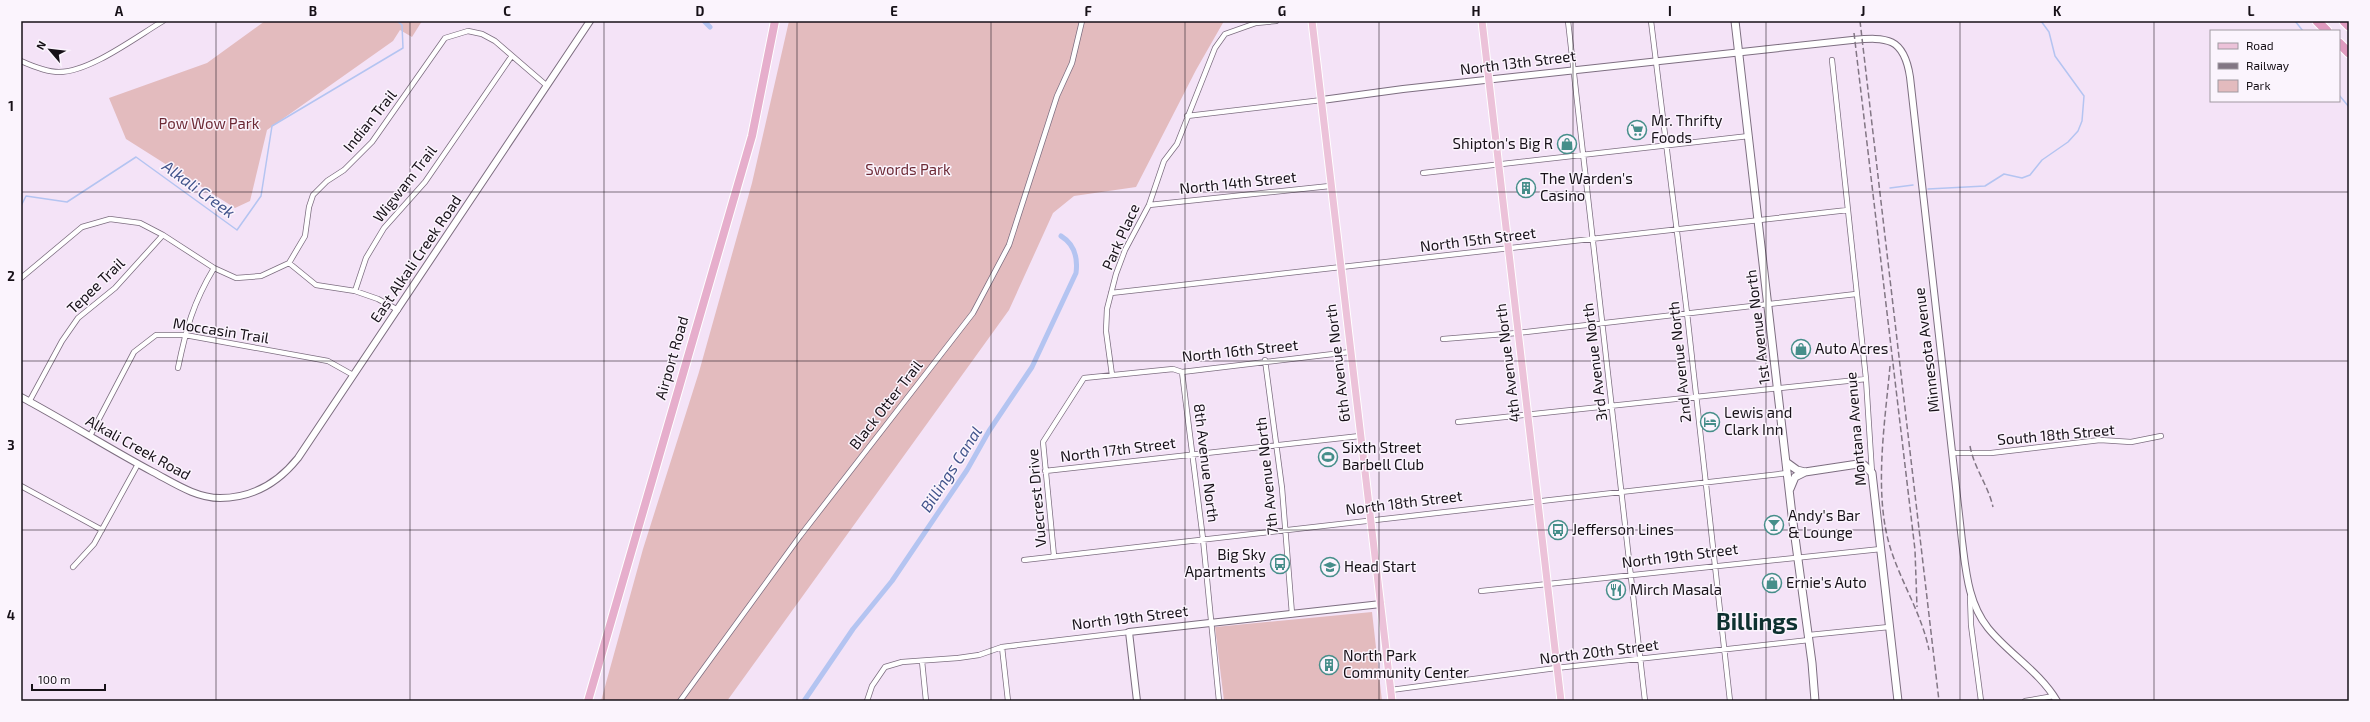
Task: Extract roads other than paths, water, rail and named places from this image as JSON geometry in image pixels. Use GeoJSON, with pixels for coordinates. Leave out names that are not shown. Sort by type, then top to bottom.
{"type":"FeatureCollection","features":[{"type":"Feature","properties":{"kind":"highway","name":"Airport Road"},"geometry":{"type":"LineString","coordinates":[[588,701],[752,136],[775,21]]}},
{"type":"Feature","properties":{"kind":"highway"},"geometry":{"type":"LineString","coordinates":[[2317,21],[2326,30]]}},
{"type":"Feature","properties":{"kind":"highway"},"geometry":{"type":"LineString","coordinates":[[2344,21],[2349,26]]}},
{"type":"Feature","properties":{"kind":"highway"},"geometry":{"type":"LineString","coordinates":[[2340,44],[2349,53]]}},
{"type":"Feature","properties":{"kind":"main road","name":"6th Avenue North"},"geometry":{"type":"LineString","coordinates":[[1312,21],[1322,100],[1330,186],[1392,701]]}},
{"type":"Feature","properties":{"kind":"main road","name":"4th Avenue North"},"geometry":{"type":"LineString","coordinates":[[1482,21],[1560,701]]}},
{"type":"Feature","properties":{"kind":"main road","name":"1st Avenue North"},"geometry":{"type":"LineString","coordinates":[[1735,21],[1786,462],[1809,638],[1815,701]]}},
{"type":"Feature","properties":{"kind":"main road"},"geometry":{"type":"LineString","coordinates":[[1786,462],[1797,470],[1805,472]]}},
{"type":"Feature","properties":{"kind":"main road"},"geometry":{"type":"LineString","coordinates":[[1790,491],[1795,477],[1805,472],[1858,464],[1864,465],[1872,473]]}},
{"type":"Feature","properties":{"kind":"main road","name":"Montana Avenue"},"geometry":{"type":"LineString","coordinates":[[1872,473],[1898,701]]}},
{"type":"Feature","properties":{"kind":"street"},"geometry":{"type":"LineString","coordinates":[[21,60],[32,66],[59,72],[93,64],[163,21]]}},
{"type":"Feature","properties":{"kind":"street","name":"East Alkali Creek Road"},"geometry":{"type":"LineString","coordinates":[[248,494],[266,487],[286,472],[398,310],[546,85],[590,21]]}},
{"type":"Feature","properties":{"kind":"street","name":"Black Otter Trail"},"geometry":{"type":"LineString","coordinates":[[680,701],[791,549],[973,313],[1009,245],[1057,96],[1072,63],[1082,21]]}},
{"type":"Feature","properties":{"kind":"street","name":"Park Place"},"geometry":{"type":"LineString","coordinates":[[1112,374],[1106,331],[1107,309],[1111,293],[1125,250],[1149,205],[1164,162],[1177,144],[1200,82],[1215,48],[1225,34],[1256,23],[1276,21]]}},
{"type":"Feature","properties":{"kind":"street","name":"3rd Avenue North"},"geometry":{"type":"LineString","coordinates":[[1568,21],[1582,154],[1613,407],[1630,575],[1645,701]]}},
{"type":"Feature","properties":{"kind":"street","name":"2nd Avenue North"},"geometry":{"type":"LineString","coordinates":[[1651,21],[1675,229],[1687,313],[1730,701]]}},
{"type":"Feature","properties":{"kind":"street","name":"Indian Trail"},"geometry":{"type":"LineString","coordinates":[[288,263],[305,236],[309,207],[313,195],[327,181],[344,170],[372,142],[444,38],[468,31],[482,34],[495,41],[511,57],[546,85]]}},
{"type":"Feature","properties":{"kind":"street","name":"Minnesota Avenue"},"geometry":{"type":"LineString","coordinates":[[1852,40],[1873,38],[1891,41],[1903,52],[1908,64],[1952,453],[1970,594],[1971,625],[1981,701]]}},
{"type":"Feature","properties":{"kind":"street","name":"North 13th Street"},"geometry":{"type":"LineString","coordinates":[[1188,116],[1403,89],[1852,40]]}},
{"type":"Feature","properties":{"kind":"street","name":"Wigwam Trail"},"geometry":{"type":"LineString","coordinates":[[355,292],[366,258],[384,228],[425,182],[511,57]]}},
{"type":"Feature","properties":{"kind":"street","name":"Montana Avenue"},"geometry":{"type":"LineString","coordinates":[[1832,60],[1866,379],[1872,473]]}},
{"type":"Feature","properties":{"kind":"street"},"geometry":{"type":"LineString","coordinates":[[1423,173],[1498,166],[1582,154],[1749,136]]}},
{"type":"Feature","properties":{"kind":"street","name":"North 14th Street"},"geometry":{"type":"LineString","coordinates":[[1149,205],[1330,186]]}},
{"type":"Feature","properties":{"kind":"street","name":"North 15th Street"},"geometry":{"type":"LineString","coordinates":[[1111,293],[1341,269],[1508,248],[1848,210]]}},
{"type":"Feature","properties":{"kind":"street"},"geometry":{"type":"LineString","coordinates":[[21,278],[82,227],[110,219],[140,223],[163,235],[214,268],[236,278],[261,276],[288,263],[316,285],[355,292],[378,299],[398,310]]}},
{"type":"Feature","properties":{"kind":"street","name":"Tepee Trail"},"geometry":{"type":"LineString","coordinates":[[29,402],[62,341],[78,318],[115,288],[163,235]]}},
{"type":"Feature","properties":{"kind":"street"},"geometry":{"type":"LineString","coordinates":[[178,368],[185,335],[197,296],[214,268]]}},
{"type":"Feature","properties":{"kind":"street"},"geometry":{"type":"LineString","coordinates":[[1443,339],[1517,333],[1856,294]]}},
{"type":"Feature","properties":{"kind":"street","name":"Moccasin Trail"},"geometry":{"type":"LineString","coordinates":[[90,436],[134,352],[156,335],[185,335],[328,361],[353,375]]}},
{"type":"Feature","properties":{"kind":"street","name":"North 16th Street"},"geometry":{"type":"LineString","coordinates":[[1084,378],[1173,369],[1182,372],[1265,360],[1350,352]]}},
{"type":"Feature","properties":{"kind":"street","name":"7th Avenue North"},"geometry":{"type":"LineString","coordinates":[[1265,360],[1277,445],[1292,614]]}},
{"type":"Feature","properties":{"kind":"street","name":"8th Avenue North"},"geometry":{"type":"LineString","coordinates":[[1182,372],[1203,539],[1219,701]]}},
{"type":"Feature","properties":{"kind":"street","name":"Vuecrest Drive"},"geometry":{"type":"LineString","coordinates":[[1054,556],[1043,442],[1084,378]]}},
{"type":"Feature","properties":{"kind":"street"},"geometry":{"type":"LineString","coordinates":[[1458,422],[1613,407],[1866,379]]}},
{"type":"Feature","properties":{"kind":"street","name":"Alkali Creek Road"},"geometry":{"type":"LineString","coordinates":[[21,398],[185,489],[202,496],[219,498],[248,494]]}},
{"type":"Feature","properties":{"kind":"street","name":"North 17th Street"},"geometry":{"type":"LineString","coordinates":[[1045,471],[1360,436]]}},
{"type":"Feature","properties":{"kind":"street","name":"South 18th Street"},"geometry":{"type":"LineString","coordinates":[[1952,453],[1990,453],[2100,440],[2131,442],[2160,436]]}},
{"type":"Feature","properties":{"kind":"street"},"geometry":{"type":"LineString","coordinates":[[1858,464],[1865,462],[1871,452]]}},
{"type":"Feature","properties":{"kind":"street"},"geometry":{"type":"LineString","coordinates":[[74,567],[94,544],[138,464]]}},
{"type":"Feature","properties":{"kind":"street","name":"North 18th Street"},"geometry":{"type":"LineString","coordinates":[[1024,560],[1284,531],[1536,500],[1622,492],[1705,481],[1788,473]]}},
{"type":"Feature","properties":{"kind":"street"},"geometry":{"type":"LineString","coordinates":[[21,486],[102,530]]}},
{"type":"Feature","properties":{"kind":"street","name":"North 19th Street"},"geometry":{"type":"LineString","coordinates":[[1481,591],[1547,585],[1798,556],[1881,549]]}},
{"type":"Feature","properties":{"kind":"street"},"geometry":{"type":"LineString","coordinates":[[1970,594],[1987,627],[2036,674],[2055,698]]}},
{"type":"Feature","properties":{"kind":"street","name":"North 19th Street"},"geometry":{"type":"LineString","coordinates":[[867,701],[872,686],[885,667],[902,662],[979,655],[1002,647],[1210,622],[1381,604]]}},
{"type":"Feature","properties":{"kind":"street","name":"North 20th Street"},"geometry":{"type":"LineString","coordinates":[[1391,690],[1556,668],[1725,649],[1889,627]]}},
{"type":"Feature","properties":{"kind":"street"},"geometry":{"type":"LineString","coordinates":[[1129,632],[1137,701]]}},
{"type":"Feature","properties":{"kind":"street"},"geometry":{"type":"LineString","coordinates":[[1002,647],[1008,701]]}},
{"type":"Feature","properties":{"kind":"street"},"geometry":{"type":"LineString","coordinates":[[922,661],[926,701]]}},
{"type":"Feature","properties":{"kind":"street"},"geometry":{"type":"LineString","coordinates":[[2025,701],[2055,698]]}},
{"type":"Feature","properties":{"kind":"waterway","name":"Alkali Creek"},"geometry":{"type":"LineString","coordinates":[[21,206],[26,196],[67,202],[136,157],[237,230],[261,196],[272,126],[403,48],[402,25],[397,21]]}},
{"type":"Feature","properties":{"kind":"waterway","name":"Billings Canal"},"geometry":{"type":"LineString","coordinates":[[704,21],[710,27]]}},
{"type":"Feature","properties":{"kind":"waterway"},"geometry":{"type":"LineString","coordinates":[[1928,189],[1985,186],[2004,174],[2022,178],[2030,175],[2042,160],[2068,142],[2078,131],[2082,121],[2084,96],[2055,56],[2049,32],[2041,21]]}},
{"type":"Feature","properties":{"kind":"waterway"},"geometry":{"type":"LineString","coordinates":[[2295,21],[2302,30]]}},
{"type":"Feature","properties":{"kind":"waterway"},"geometry":{"type":"LineString","coordinates":[[2340,96],[2349,107]]}},
{"type":"Feature","properties":{"kind":"waterway"},"geometry":{"type":"LineString","coordinates":[[1890,188],[1913,185]]}},
{"type":"Feature","properties":{"kind":"waterway","name":"Billings Canal"},"geometry":{"type":"LineString","coordinates":[[804,701],[853,629],[892,581],[967,470],[989,431],[1032,367],[1076,273],[1076,257],[1072,247],[1061,236]]}},
{"type":"Feature","properties":{"kind":"railway"},"geometry":{"type":"LineString","coordinates":[[1860,21],[1939,701]]}},
{"type":"Feature","properties":{"kind":"railway"},"geometry":{"type":"LineString","coordinates":[[1854,33],[1915,550],[1917,607]]}},
{"type":"Feature","properties":{"kind":"railway"},"geometry":{"type":"LineString","coordinates":[[1890,366],[1883,435],[1881,483],[1886,529],[1891,550],[1922,624],[1929,650]]}},
{"type":"Feature","properties":{"kind":"railway"},"geometry":{"type":"LineString","coordinates":[[1970,446],[1993,507]]}},
{"type":"Feature","properties":{"kind":"place","name":"Mr. Thrifty Foods"},"geometry":{"type":"Point","coordinates":[1637,130]}},
{"type":"Feature","properties":{"kind":"place","name":"Shipton's Big R"},"geometry":{"type":"Point","coordinates":[1567,144]}},
{"type":"Feature","properties":{"kind":"place","name":"The Warden's Casino"},"geometry":{"type":"Point","coordinates":[1526,188]}},
{"type":"Feature","properties":{"kind":"place","name":"Auto Acres"},"geometry":{"type":"Point","coordinates":[1801,349]}},
{"type":"Feature","properties":{"kind":"place","name":"Lewis and Clark Inn"},"geometry":{"type":"Point","coordinates":[1710,422]}},
{"type":"Feature","properties":{"kind":"place","name":"Sixth Street Barbell Club"},"geometry":{"type":"Point","coordinates":[1328,457]}},
{"type":"Feature","properties":{"kind":"place","name":"Andy's Bar & Lounge"},"geometry":{"type":"Point","coordinates":[1774,525]}},
{"type":"Feature","properties":{"kind":"place","name":"Jefferson Lines"},"geometry":{"type":"Point","coordinates":[1558,530]}},
{"type":"Feature","properties":{"kind":"place","name":"Big Sky Apartments"},"geometry":{"type":"Point","coordinates":[1280,564]}},
{"type":"Feature","properties":{"kind":"place","name":"Head Start"},"geometry":{"type":"Point","coordinates":[1330,567]}},
{"type":"Feature","properties":{"kind":"place","name":"Ernie's Auto"},"geometry":{"type":"Point","coordinates":[1772,583]}},
{"type":"Feature","properties":{"kind":"place","name":"Mirch Masala"},"geometry":{"type":"Point","coordinates":[1616,590]}},
{"type":"Feature","properties":{"kind":"place","name":"North Park Community Center"},"geometry":{"type":"Point","coordinates":[1329,665]}},
{"type":"Feature","properties":{"kind":"district","name":"Billings"},"geometry":{"type":"Point","coordinates":[1757,622]}},
{"type":"Feature","properties":{"kind":"park label","name":"Pow Wow Park"},"geometry":{"type":"Point","coordinates":[209,124]}},
{"type":"Feature","properties":{"kind":"park label","name":"Swords Park"},"geometry":{"type":"Point","coordinates":[908,170]}}]}
